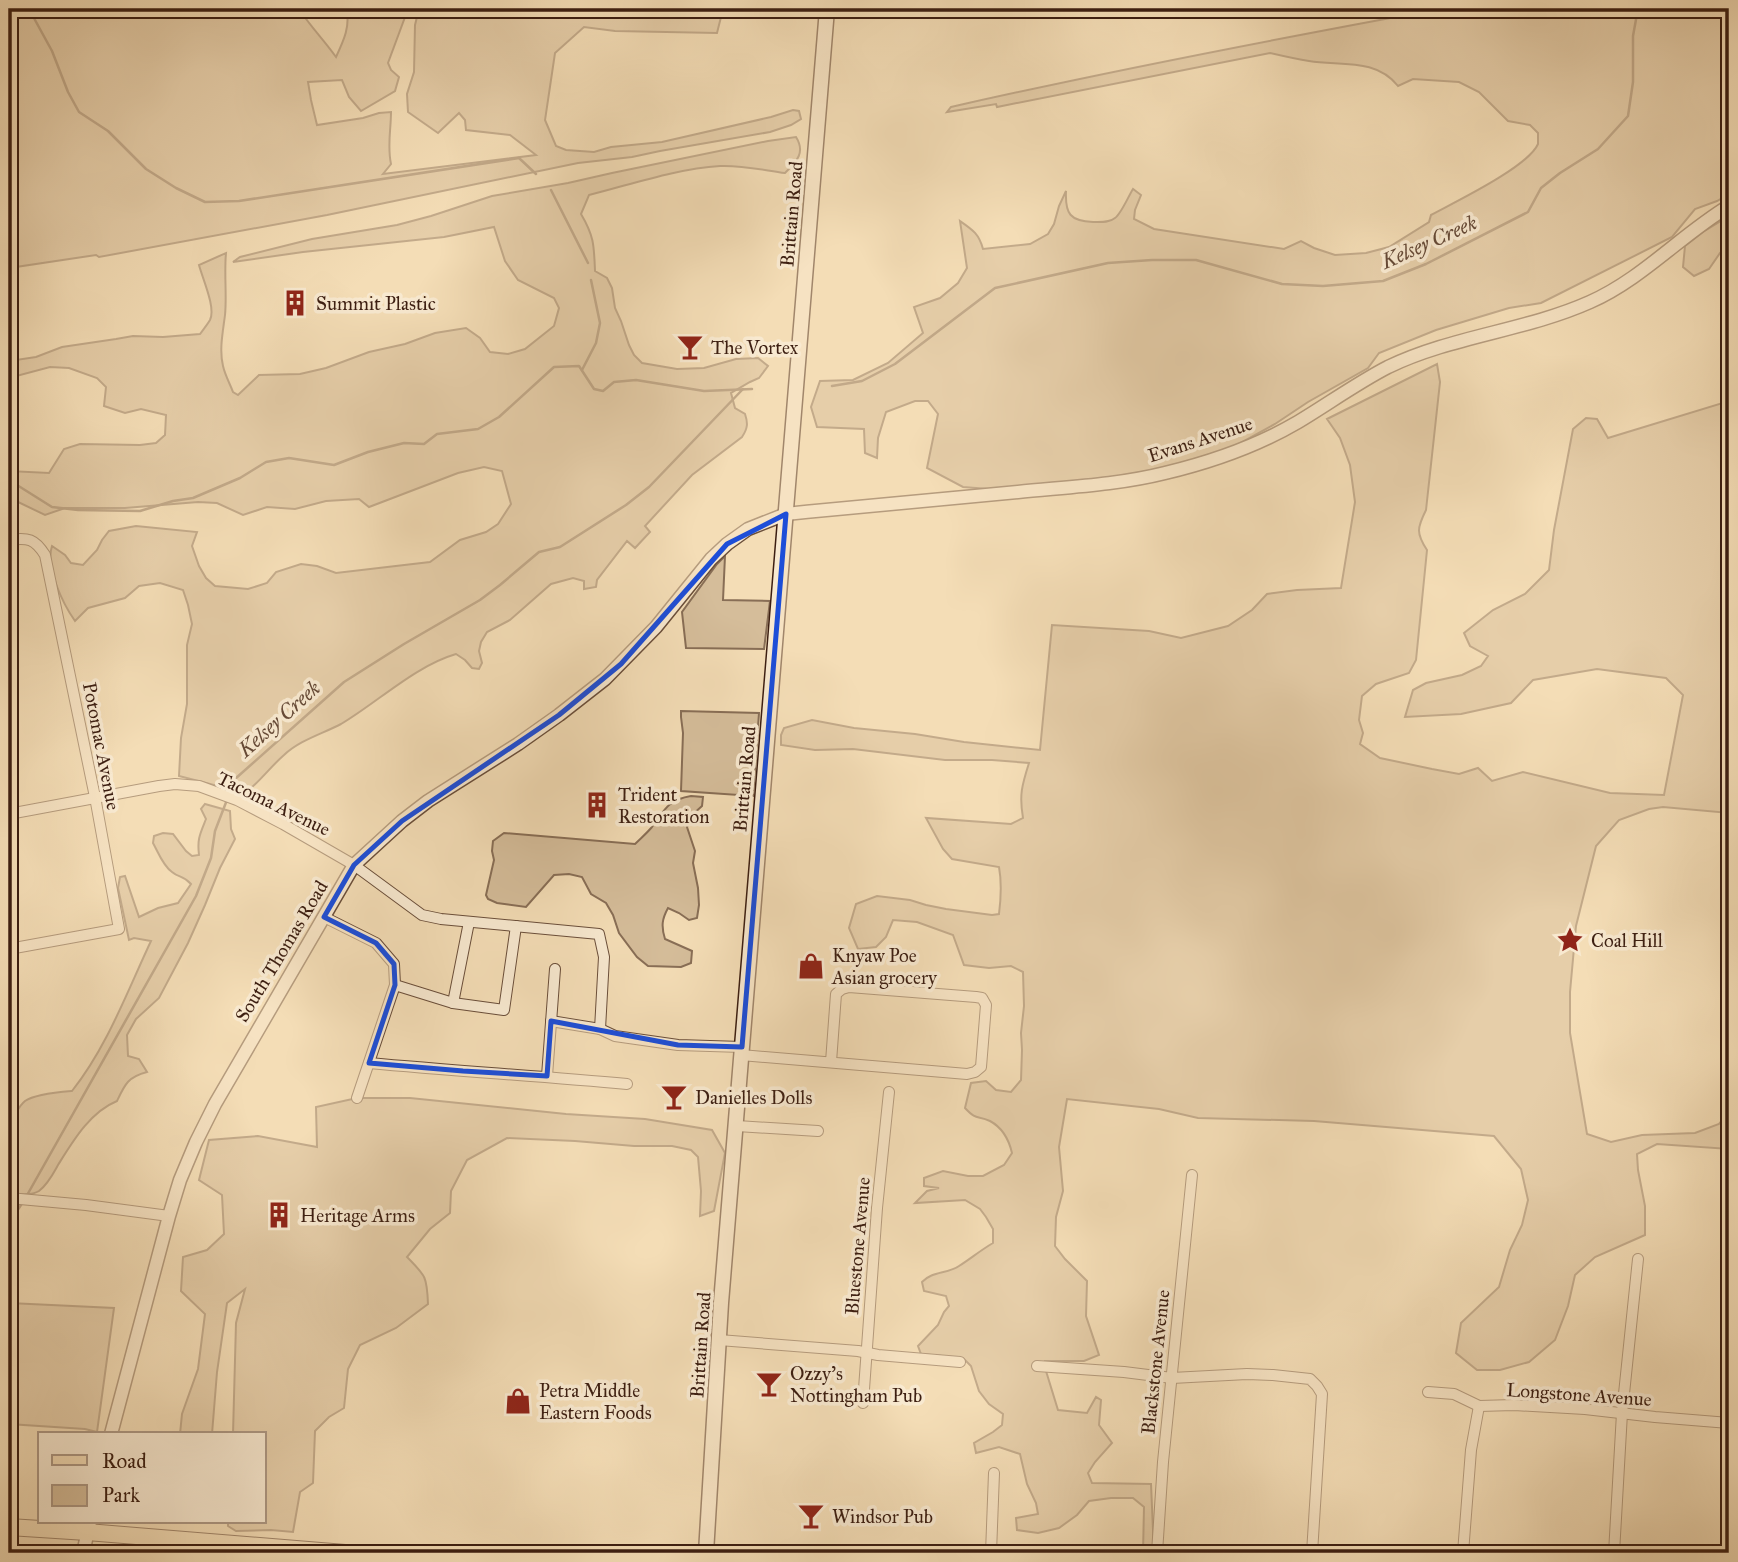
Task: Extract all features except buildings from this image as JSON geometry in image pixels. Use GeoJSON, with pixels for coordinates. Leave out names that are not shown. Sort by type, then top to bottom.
{"type":"FeatureCollection","features":[{"type":"Feature","properties":{"kind":"main road","name":"Brittain Road"},"geometry":{"type":"LineString","coordinates":[[706,1553],[732,1174],[827,9]]}},
{"type":"Feature","properties":{"kind":"main road"},"geometry":{"type":"LineString","coordinates":[[9,1527],[89,1527],[345,1553]]}},
{"type":"Feature","properties":{"kind":"street","name":"Evans Avenue"},"geometry":{"type":"LineString","coordinates":[[665,615],[727,544],[748,529],[786,514],[1107,484],[1163,474],[1219,458],[1296,423],[1366,379],[1403,361],[1440,347],[1560,314],[1592,301],[1634,277],[1700,225],[1729,206]]}},
{"type":"Feature","properties":{"kind":"street","name":"Potomac Avenue"},"geometry":{"type":"LineString","coordinates":[[9,540],[33,540],[45,555],[119,929],[9,949]]}},
{"type":"Feature","properties":{"kind":"street","name":"South Thomas Road"},"geometry":{"type":"LineString","coordinates":[[112,1432],[180,1180],[215,1104],[354,865],[428,801],[559,715],[621,664],[665,615]]}},
{"type":"Feature","properties":{"kind":"street","name":"Tacoma Avenue"},"geometry":{"type":"LineString","coordinates":[[9,814],[175,784],[199,786],[215,791],[283,824],[354,865],[422,915],[599,934],[604,957],[600,1029]]}},
{"type":"Feature","properties":{"kind":"street"},"geometry":{"type":"LineString","coordinates":[[324,916],[376,943],[394,964],[395,985],[357,1098]]}},
{"type":"Feature","properties":{"kind":"street"},"geometry":{"type":"LineString","coordinates":[[453,1003],[469,922]]}},
{"type":"Feature","properties":{"kind":"street"},"geometry":{"type":"LineString","coordinates":[[395,985],[453,1003],[504,1010],[516,926]]}},
{"type":"Feature","properties":{"kind":"street"},"geometry":{"type":"LineString","coordinates":[[547,1076],[555,969]]}},
{"type":"Feature","properties":{"kind":"street"},"geometry":{"type":"LineString","coordinates":[[551,1021],[600,1029],[615,1036],[678,1045],[831,1062],[967,1074],[981,1067],[986,1005],[982,998],[976,997],[849,987],[842,989],[836,995],[831,1062]]}},
{"type":"Feature","properties":{"kind":"street"},"geometry":{"type":"LineString","coordinates":[[369,1063],[627,1084]]}},
{"type":"Feature","properties":{"kind":"street","name":"Bluestone Avenue"},"geometry":{"type":"LineString","coordinates":[[863,1403],[877,1208],[889,1092]]}},
{"type":"Feature","properties":{"kind":"street"},"geometry":{"type":"LineString","coordinates":[[737,1126],[818,1131]]}},
{"type":"Feature","properties":{"kind":"street","name":"Blackstone Avenue"},"geometry":{"type":"LineString","coordinates":[[1157,1553],[1163,1462],[1192,1175]]}},
{"type":"Feature","properties":{"kind":"street"},"geometry":{"type":"LineString","coordinates":[[12,1199],[169,1216]]}},
{"type":"Feature","properties":{"kind":"street"},"geometry":{"type":"LineString","coordinates":[[1614,1553],[1622,1413],[1638,1259]]}},
{"type":"Feature","properties":{"kind":"street"},"geometry":{"type":"LineString","coordinates":[[719,1340],[960,1362]]}},
{"type":"Feature","properties":{"kind":"street"},"geometry":{"type":"LineString","coordinates":[[1037,1366],[1172,1378],[1247,1374],[1310,1379],[1322,1394],[1312,1553]]}},
{"type":"Feature","properties":{"kind":"street","name":"Longstone Avenue"},"geometry":{"type":"LineString","coordinates":[[1428,1392],[1454,1394],[1479,1405],[1573,1408],[1729,1423]]}},
{"type":"Feature","properties":{"kind":"street"},"geometry":{"type":"LineString","coordinates":[[1462,1553],[1471,1450],[1479,1405]]}},
{"type":"Feature","properties":{"kind":"street"},"geometry":{"type":"LineString","coordinates":[[991,1553],[993,1473]]}},
{"type":"Feature","properties":{"kind":"street"},"geometry":{"type":"LineString","coordinates":[[83,1553],[89,1527]]}},
{"type":"Feature","properties":{"kind":"highlighted area"},"geometry":{"type":"Polygon","coordinates":[[[786,514],[777,608],[742,1047],[678,1045],[551,1021],[547,1076],[369,1063],[395,985],[394,964],[376,943],[324,917],[354,865],[402,821],[559,715],[621,664],[727,544],[786,514]]]}},
{"type":"Feature","properties":{"kind":"green space"},"geometry":{"type":"Polygon","coordinates":[[[9,9],[299,9],[336,57],[347,28],[346,9],[408,9],[388,63],[399,77],[395,91],[361,111],[349,97],[342,80],[308,82],[317,125],[391,112],[391,164],[383,174],[536,155],[510,135],[466,130],[465,120],[459,113],[438,133],[408,112],[407,94],[414,72],[415,25],[419,9],[723,9],[717,33],[615,31],[584,27],[555,53],[545,120],[556,146],[566,150],[594,152],[611,147],[662,142],[793,110],[799,111],[801,119],[770,132],[632,157],[578,163],[327,215],[99,257],[96,255],[9,268],[9,9]]]}},
{"type":"Feature","properties":{"kind":"green space"},"geometry":{"type":"Polygon","coordinates":[[[1439,9],[1729,9],[1729,194],[1695,209],[1672,237],[1541,303],[1509,308],[1436,330],[1379,353],[1368,368],[1237,445],[1169,467],[1099,480],[989,489],[963,487],[927,468],[938,414],[928,401],[915,401],[886,412],[878,438],[877,458],[865,453],[864,429],[817,427],[811,407],[820,381],[853,380],[888,363],[923,333],[914,307],[940,298],[958,283],[967,268],[960,221],[975,233],[983,249],[1030,244],[1048,234],[1066,191],[1070,215],[1079,220],[1101,222],[1110,221],[1117,216],[1133,189],[1141,195],[1134,219],[1154,229],[1284,249],[1301,241],[1335,255],[1366,253],[1389,247],[1429,222],[1431,215],[1490,183],[1520,163],[1538,144],[1538,133],[1530,125],[1508,121],[1479,92],[1459,82],[1413,79],[1398,86],[1389,77],[1369,67],[1309,61],[1270,53],[997,107],[996,104],[947,112],[951,107],[1195,55],[1439,9]]]}},
{"type":"Feature","properties":{"kind":"green space"},"geometry":{"type":"Polygon","coordinates":[[[796,137],[800,153],[785,173],[728,166],[687,170],[589,195],[581,214],[592,241],[595,271],[607,278],[629,345],[642,363],[677,369],[704,368],[736,359],[758,358],[768,366],[759,378],[731,393],[735,408],[746,417],[746,428],[742,437],[692,475],[645,526],[650,532],[635,548],[627,541],[597,580],[596,587],[584,589],[584,581],[573,578],[551,584],[510,620],[487,632],[479,651],[482,663],[479,669],[472,668],[456,654],[426,667],[341,724],[290,750],[245,793],[179,776],[181,738],[187,704],[187,645],[192,624],[183,590],[160,583],[139,586],[125,598],[88,608],[75,621],[65,605],[53,574],[50,555],[52,546],[71,563],[83,565],[109,531],[136,526],[197,532],[192,546],[206,578],[215,586],[248,589],[267,583],[276,572],[301,564],[336,573],[430,562],[460,540],[486,532],[498,524],[511,504],[502,471],[484,467],[458,473],[369,507],[359,499],[326,501],[295,509],[267,507],[243,515],[217,503],[198,502],[125,508],[65,508],[45,515],[14,500],[9,503],[9,471],[49,473],[64,449],[80,444],[156,443],[165,435],[166,415],[141,409],[125,413],[104,406],[106,387],[97,378],[69,368],[50,367],[9,378],[9,361],[36,357],[62,347],[133,336],[200,334],[210,320],[211,308],[199,265],[226,253],[222,360],[233,392],[238,395],[259,375],[300,374],[435,333],[466,328],[480,338],[490,352],[508,354],[525,349],[554,326],[559,308],[554,298],[518,280],[505,261],[494,227],[444,237],[233,262],[240,257],[312,239],[397,225],[492,196],[796,137]]]}},
{"type":"Feature","properties":{"kind":"green space"},"geometry":{"type":"Polygon","coordinates":[[[1729,216],[1729,245],[1709,269],[1694,276],[1683,267],[1685,246],[1729,216]]]}},
{"type":"Feature","properties":{"kind":"green space"},"geometry":{"type":"Polygon","coordinates":[[[1437,364],[1440,382],[1426,510],[1419,530],[1427,550],[1416,660],[1409,673],[1376,684],[1362,696],[1359,720],[1363,733],[1360,744],[1380,758],[1432,769],[1459,774],[1478,768],[1492,781],[1523,772],[1610,793],[1664,795],[1683,695],[1666,678],[1597,669],[1533,680],[1511,703],[1461,714],[1405,717],[1413,690],[1426,683],[1462,675],[1481,666],[1488,656],[1470,646],[1464,633],[1493,610],[1525,594],[1549,570],[1573,429],[1586,418],[1597,419],[1608,438],[1729,401],[1729,813],[1663,807],[1649,809],[1619,820],[1596,846],[1576,926],[1570,992],[1570,1033],[1587,1134],[1611,1142],[1642,1135],[1695,1133],[1719,1124],[1729,1112],[1729,1149],[1657,1144],[1637,1154],[1645,1206],[1645,1235],[1595,1257],[1575,1275],[1568,1306],[1555,1340],[1529,1362],[1500,1370],[1477,1370],[1456,1353],[1461,1323],[1499,1287],[1510,1250],[1522,1225],[1528,1200],[1521,1169],[1494,1136],[1314,1121],[1198,1118],[1159,1109],[1067,1099],[1059,1147],[1063,1191],[1056,1217],[1055,1246],[1087,1281],[1086,1316],[1099,1355],[1084,1361],[1045,1361],[1046,1371],[1058,1410],[1087,1413],[1096,1397],[1101,1400],[1099,1425],[1112,1443],[1088,1473],[1092,1483],[1151,1484],[1154,1553],[1143,1553],[1144,1507],[1133,1498],[1089,1501],[1077,1515],[1059,1528],[1038,1533],[1017,1530],[1016,1518],[1038,1514],[1020,1454],[999,1447],[976,1453],[974,1443],[1002,1425],[1003,1414],[989,1404],[979,1391],[971,1366],[963,1358],[921,1354],[918,1346],[938,1325],[949,1306],[946,1296],[924,1291],[922,1282],[930,1276],[959,1266],[993,1243],[993,1229],[980,1209],[965,1200],[915,1203],[927,1191],[939,1188],[924,1186],[924,1178],[943,1171],[983,1176],[1004,1165],[1012,1153],[1007,1139],[998,1127],[965,1108],[971,1083],[986,1081],[996,1090],[1011,1092],[1021,1080],[1023,972],[1011,966],[989,968],[964,965],[953,935],[917,922],[893,920],[886,937],[876,947],[858,949],[849,928],[856,904],[877,896],[910,900],[946,909],[999,914],[999,867],[952,859],[943,849],[926,818],[1011,824],[1023,818],[1022,790],[1029,763],[945,760],[853,749],[815,750],[781,745],[781,735],[784,728],[812,720],[854,728],[1040,750],[1052,625],[1149,631],[1181,638],[1228,626],[1252,610],[1267,594],[1341,588],[1355,502],[1350,465],[1340,438],[1327,419],[1437,364]]]}},
{"type":"Feature","properties":{"kind":"green space"},"geometry":{"type":"Polygon","coordinates":[[[725,556],[723,600],[770,601],[764,649],[686,648],[682,612],[725,556]]]}},
{"type":"Feature","properties":{"kind":"green space"},"geometry":{"type":"Polygon","coordinates":[[[681,711],[759,713],[753,796],[681,791],[681,711]]]}},
{"type":"Feature","properties":{"kind":"green space"},"geometry":{"type":"Polygon","coordinates":[[[691,796],[703,797],[702,806],[692,815],[687,827],[695,851],[693,863],[699,905],[697,918],[689,920],[668,908],[663,926],[665,939],[692,951],[691,963],[681,967],[648,966],[637,957],[619,933],[606,903],[591,894],[582,877],[554,875],[526,907],[497,903],[486,895],[494,860],[493,841],[504,833],[635,844],[668,806],[691,796]]]}},
{"type":"Feature","properties":{"kind":"green space"},"geometry":{"type":"Polygon","coordinates":[[[205,804],[230,811],[231,829],[235,839],[188,943],[159,998],[136,1019],[127,1035],[128,1056],[139,1059],[147,1072],[131,1079],[117,1101],[90,1120],[39,1191],[18,1195],[9,1187],[9,1126],[12,1120],[20,1106],[29,1099],[72,1091],[106,1038],[151,941],[134,938],[129,940],[118,888],[120,877],[125,876],[139,917],[178,903],[191,884],[166,866],[153,843],[154,836],[173,834],[192,856],[199,855],[198,845],[206,819],[201,809],[205,804]]]}},
{"type":"Feature","properties":{"kind":"green space"},"geometry":{"type":"Polygon","coordinates":[[[1729,1075],[1729,1112],[1726,1093],[1729,1075]]]}},
{"type":"Feature","properties":{"kind":"green space"},"geometry":{"type":"Polygon","coordinates":[[[357,1098],[410,1098],[645,1119],[712,1130],[725,1153],[714,1211],[700,1216],[698,1157],[691,1150],[672,1146],[507,1138],[467,1160],[451,1191],[450,1213],[430,1229],[407,1257],[424,1278],[428,1304],[396,1328],[360,1345],[348,1369],[344,1408],[329,1417],[315,1431],[313,1483],[300,1492],[293,1532],[236,1531],[228,1524],[266,1524],[266,1432],[233,1432],[236,1323],[245,1289],[227,1303],[212,1432],[180,1432],[182,1414],[198,1369],[205,1314],[181,1291],[183,1257],[207,1250],[224,1234],[222,1195],[199,1180],[209,1140],[258,1136],[317,1147],[316,1107],[357,1098]]]}},
{"type":"Feature","properties":{"kind":"green space"},"geometry":{"type":"Polygon","coordinates":[[[9,1303],[114,1308],[97,1432],[9,1424],[9,1303]]]}},
{"type":"Feature","properties":{"kind":"waterway"},"geometry":{"type":"LineString","coordinates":[[29,9],[52,51],[79,112],[108,131],[146,169],[205,202],[239,201],[519,158],[536,174]]}},
{"type":"Feature","properties":{"kind":"waterway","name":"Kelsey Creek"},"geometry":{"type":"LineString","coordinates":[[832,386],[862,381],[895,364],[995,288],[1108,263],[1196,260],[1282,284],[1323,286],[1383,281],[1426,264],[1528,212],[1541,188],[1598,149],[1628,116],[1633,82],[1633,36],[1640,9]]}},
{"type":"Feature","properties":{"kind":"waterway"},"geometry":{"type":"LineString","coordinates":[[551,190],[588,263]]}},
{"type":"Feature","properties":{"kind":"waterway"},"geometry":{"type":"LineString","coordinates":[[582,370],[596,343],[600,323],[591,280]]}},
{"type":"Feature","properties":{"kind":"waterway"},"geometry":{"type":"LineString","coordinates":[[9,480],[52,507],[140,511],[193,498],[240,478],[266,462],[289,458],[334,465],[368,452],[404,443],[424,444],[437,434],[478,429],[499,417],[554,367],[579,366],[594,389],[603,391],[614,382],[636,380],[704,391],[752,389]]}},
{"type":"Feature","properties":{"kind":"waterway","name":"Kelsey Creek"},"geometry":{"type":"LineString","coordinates":[[26,1197],[196,896],[211,858],[215,831],[235,779],[344,682],[480,600],[539,552],[560,547],[626,505],[649,487],[743,389]]}},
{"type":"Feature","properties":{"kind":"waterway","name":"Kelsey Creek"},"geometry":{"type":"LineString","coordinates":[[9,1223],[23,1202]]}},
{"type":"Feature","properties":{"kind":"place","name":"Summit Plastic"},"geometry":{"type":"Point","coordinates":[295,303]}},
{"type":"Feature","properties":{"kind":"place","name":"The Vortex"},"geometry":{"type":"Point","coordinates":[690,347]}},
{"type":"Feature","properties":{"kind":"place","name":"Trident Restoration"},"geometry":{"type":"Point","coordinates":[597,805]}},
{"type":"Feature","properties":{"kind":"place","name":"Coal Hill"},"geometry":{"type":"Point","coordinates":[1570,940]}},
{"type":"Feature","properties":{"kind":"place","name":"Knyaw Poe Asian grocery"},"geometry":{"type":"Point","coordinates":[811,966]}},
{"type":"Feature","properties":{"kind":"place","name":"Danielles Dolls"},"geometry":{"type":"Point","coordinates":[674,1097]}},
{"type":"Feature","properties":{"kind":"place","name":"Heritage Arms"},"geometry":{"type":"Point","coordinates":[279,1215]}},
{"type":"Feature","properties":{"kind":"place","name":"Ozzy's Nottingham Pub"},"geometry":{"type":"Point","coordinates":[769,1384]}},
{"type":"Feature","properties":{"kind":"place","name":"Petra Middle Eastern Foods"},"geometry":{"type":"Point","coordinates":[518,1401]}},
{"type":"Feature","properties":{"kind":"place","name":"Windsor Pub"},"geometry":{"type":"Point","coordinates":[811,1516]}}]}
